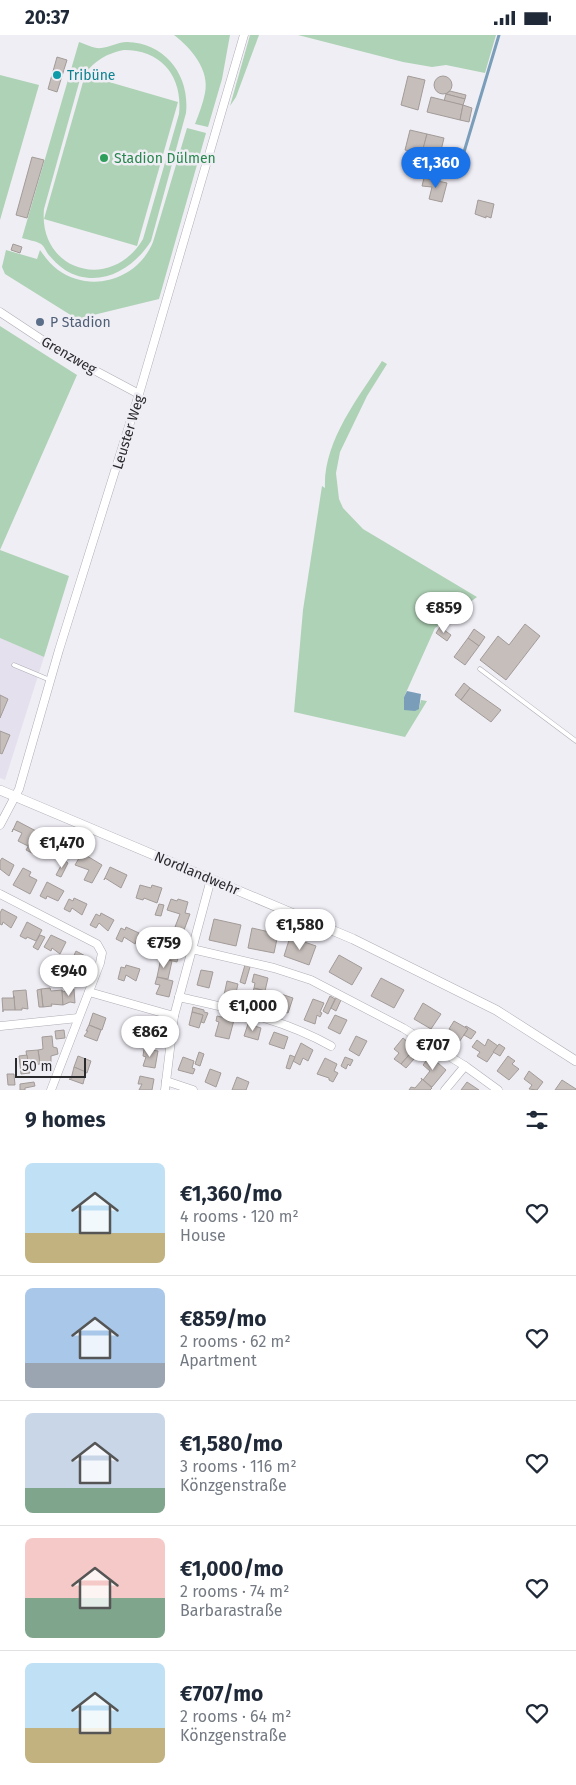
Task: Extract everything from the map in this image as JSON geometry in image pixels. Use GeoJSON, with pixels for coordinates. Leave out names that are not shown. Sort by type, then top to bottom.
{"type":"FeatureCollection","features":[{"type":"Feature","properties":{"kind":"street","name":"Leuster Weg"},"geometry":{"type":"LineString","coordinates":[[0,825],[19,789],[50,679],[140,394],[244,35]]}},
{"type":"Feature","properties":{"kind":"street","name":"Grenzweg"},"geometry":{"type":"LineString","coordinates":[[0,312],[62,353],[140,394]]}},
{"type":"Feature","properties":{"kind":"street","name":"Nordlandwehr"},"geometry":{"type":"LineString","coordinates":[[0,789],[353,939],[496,1010],[576,1061]]}},
{"type":"Feature","properties":{"kind":"street"},"geometry":{"type":"LineString","coordinates":[[165,1090],[174,1016],[211,879]]}},
{"type":"Feature","properties":{"kind":"street"},"geometry":{"type":"LineString","coordinates":[[0,894],[97,944],[102,953],[100,963],[51,1090]]}},
{"type":"Feature","properties":{"kind":"street"},"geometry":{"type":"LineString","coordinates":[[192,949],[274,968],[311,980],[403,1028],[465,1066],[498,1090]]}},
{"type":"Feature","properties":{"kind":"street"},"geometry":{"type":"LineString","coordinates":[[89,992],[174,1016]]}},
{"type":"Feature","properties":{"kind":"street"},"geometry":{"type":"LineString","coordinates":[[179,997],[258,1016],[308,1033],[331,1046]]}},
{"type":"Feature","properties":{"kind":"street"},"geometry":{"type":"LineString","coordinates":[[1,1026],[78,1018]]}},
{"type":"Feature","properties":{"kind":"street"},"geometry":{"type":"LineString","coordinates":[[445,1090],[465,1066]]}},
{"type":"Feature","properties":{"kind":"street"},"geometry":{"type":"LineString","coordinates":[[166,1081],[193,1090]]}},
{"type":"Feature","properties":{"kind":"lane"},"geometry":{"type":"LineString","coordinates":[[14,665],[50,679]]}},
{"type":"Feature","properties":{"kind":"lane"},"geometry":{"type":"LineString","coordinates":[[480,669],[576,741]]}},
{"type":"Feature","properties":{"kind":"shaded area"},"geometry":{"type":"Polygon","coordinates":[[[0,638],[44,657],[5,780],[0,778],[0,638]]]}},
{"type":"Feature","properties":{"kind":"green space"},"geometry":{"type":"Polygon","coordinates":[[[174,35],[230,35],[222,79],[208,127],[195,124],[205,93],[205,76],[193,53],[174,35]]]}},
{"type":"Feature","properties":{"kind":"green space"},"geometry":{"type":"Polygon","coordinates":[[[250,35],[259,35],[236,97],[230,106],[250,35]]]}},
{"type":"Feature","properties":{"kind":"green space"},"geometry":{"type":"Polygon","coordinates":[[[298,35],[496,35],[485,73],[446,65],[432,67],[403,62],[298,35]]]}},
{"type":"Feature","properties":{"kind":"green space"},"geometry":{"type":"Polygon","coordinates":[[[79,42],[99,48],[124,42],[141,44],[153,48],[164,55],[173,64],[184,86],[186,113],[151,241],[135,261],[125,268],[114,274],[90,278],[77,276],[65,270],[48,254],[41,244],[22,238],[79,42]],[[124,50],[103,57],[88,70],[79,83],[44,209],[45,230],[52,247],[64,260],[79,268],[96,270],[113,266],[129,256],[143,239],[179,114],[177,88],[167,68],[159,60],[137,51],[124,50]]]}},
{"type":"Feature","properties":{"kind":"green space"},"geometry":{"type":"Polygon","coordinates":[[[0,75],[39,85],[0,220],[0,75]]]}},
{"type":"Feature","properties":{"kind":"green space"},"geometry":{"type":"Polygon","coordinates":[[[85,75],[178,102],[137,246],[44,219],[85,75]]]}},
{"type":"Feature","properties":{"kind":"green space"},"geometry":{"type":"Polygon","coordinates":[[[187,128],[206,133],[159,299],[77,319],[5,274],[2,267],[6,250],[37,259],[40,250],[58,270],[71,277],[85,281],[113,279],[137,265],[146,255],[153,242],[187,128]]]}},
{"type":"Feature","properties":{"kind":"green space"},"geometry":{"type":"Polygon","coordinates":[[[0,326],[77,375],[0,550],[0,326]]]}},
{"type":"Feature","properties":{"kind":"green space"},"geometry":{"type":"Polygon","coordinates":[[[382,361],[387,364],[367,396],[340,452],[336,473],[339,499],[343,508],[363,529],[477,597],[435,628],[404,697],[419,709],[421,700],[427,701],[405,737],[294,712],[303,610],[322,486],[325,488],[330,454],[344,421],[382,361]]]}},
{"type":"Feature","properties":{"kind":"green space"},"geometry":{"type":"Polygon","coordinates":[[[0,550],[69,576],[44,657],[0,638],[0,550]]]}},
{"type":"Feature","properties":{"kind":"water"},"geometry":{"type":"Polygon","coordinates":[[[407,691],[421,694],[419,709],[415,711],[404,710],[404,697],[407,691]]]}},
{"type":"Feature","properties":{"kind":"building","name":"Tribüne"},"geometry":{"type":"Polygon","coordinates":[[[57,57],[67,60],[57,92],[48,89],[57,57]]]}},
{"type":"Feature","properties":{"kind":"building"},"geometry":{"type":"Polygon","coordinates":[[[408,76],[425,80],[418,110],[401,105],[408,76]]]}},
{"type":"Feature","properties":{"kind":"building"},"geometry":{"type":"Polygon","coordinates":[[[443,76],[449,79],[452,85],[449,91],[443,94],[437,91],[434,85],[437,79],[443,76]]]}},
{"type":"Feature","properties":{"kind":"building"},"geometry":{"type":"Polygon","coordinates":[[[450,91],[466,95],[465,99],[446,94],[450,91]]]}},
{"type":"Feature","properties":{"kind":"building"},"geometry":{"type":"Polygon","coordinates":[[[446,94],[465,99],[463,105],[444,101],[446,94]]]}},
{"type":"Feature","properties":{"kind":"building"},"geometry":{"type":"Polygon","coordinates":[[[431,97],[463,105],[460,120],[427,112],[431,97]]]}},
{"type":"Feature","properties":{"kind":"building"},"geometry":{"type":"Polygon","coordinates":[[[463,105],[472,108],[469,122],[460,120],[463,105]]]}},
{"type":"Feature","properties":{"kind":"building"},"geometry":{"type":"Polygon","coordinates":[[[410,130],[427,134],[422,154],[405,150],[410,130]]]}},
{"type":"Feature","properties":{"kind":"building"},"geometry":{"type":"Polygon","coordinates":[[[427,134],[444,138],[436,171],[418,167],[427,134]]]}},
{"type":"Feature","properties":{"kind":"building"},"geometry":{"type":"Polygon","coordinates":[[[32,157],[44,160],[27,218],[16,215],[32,157]]]}},
{"type":"Feature","properties":{"kind":"building"},"geometry":{"type":"Polygon","coordinates":[[[424,178],[447,183],[442,202],[429,199],[432,187],[422,186],[424,178]]]}},
{"type":"Feature","properties":{"kind":"building"},"geometry":{"type":"Polygon","coordinates":[[[478,200],[494,204],[491,218],[475,214],[478,200]]]}},
{"type":"Feature","properties":{"kind":"building"},"geometry":{"type":"Polygon","coordinates":[[[13,244],[22,247],[20,253],[11,250],[13,244]]]}},
{"type":"Feature","properties":{"kind":"building"},"geometry":{"type":"Polygon","coordinates":[[[525,624],[540,636],[506,680],[480,660],[498,636],[509,645],[525,624]]]}},
{"type":"Feature","properties":{"kind":"building"},"geometry":{"type":"Polygon","coordinates":[[[440,627],[451,635],[447,641],[436,633],[440,627]]]}},
{"type":"Feature","properties":{"kind":"building"},"geometry":{"type":"Polygon","coordinates":[[[474,629],[485,637],[479,646],[468,638],[474,629]]]}},
{"type":"Feature","properties":{"kind":"building"},"geometry":{"type":"Polygon","coordinates":[[[468,638],[479,646],[465,665],[454,657],[468,638]]]}},
{"type":"Feature","properties":{"kind":"building"},"geometry":{"type":"Polygon","coordinates":[[[464,683],[470,688],[461,700],[455,695],[464,683]]]}},
{"type":"Feature","properties":{"kind":"building"},"geometry":{"type":"Polygon","coordinates":[[[470,688],[501,710],[491,722],[461,700],[470,688]]]}},
{"type":"Feature","properties":{"kind":"building"},"geometry":{"type":"Polygon","coordinates":[[[0,695],[8,699],[0,718],[0,695]]]}},
{"type":"Feature","properties":{"kind":"building"},"geometry":{"type":"Polygon","coordinates":[[[0,731],[10,735],[2,754],[0,753],[0,731]]]}},
{"type":"Feature","properties":{"kind":"building"},"geometry":{"type":"Polygon","coordinates":[[[17,821],[36,831],[28,846],[18,841],[22,833],[13,829],[17,821]]]}},
{"type":"Feature","properties":{"kind":"building"},"geometry":{"type":"Polygon","coordinates":[[[49,838],[71,848],[67,855],[63,853],[60,859],[44,848],[49,838]]]}},
{"type":"Feature","properties":{"kind":"building"},"geometry":{"type":"Polygon","coordinates":[[[30,843],[38,847],[34,854],[26,850],[30,843]]]}},
{"type":"Feature","properties":{"kind":"building"},"geometry":{"type":"Polygon","coordinates":[[[82,853],[102,865],[92,883],[84,880],[89,870],[75,865],[82,853]]]}},
{"type":"Feature","properties":{"kind":"building"},"geometry":{"type":"Polygon","coordinates":[[[2,858],[14,865],[9,876],[0,869],[2,858]]]}},
{"type":"Feature","properties":{"kind":"building"},"geometry":{"type":"Polygon","coordinates":[[[64,860],[68,863],[61,877],[56,875],[64,860]]]}},
{"type":"Feature","properties":{"kind":"building"},"geometry":{"type":"Polygon","coordinates":[[[110,867],[127,875],[121,888],[105,878],[104,880],[110,867]]]}},
{"type":"Feature","properties":{"kind":"building"},"geometry":{"type":"Polygon","coordinates":[[[23,868],[31,872],[29,876],[37,880],[30,894],[13,885],[23,868]]]}},
{"type":"Feature","properties":{"kind":"building"},"geometry":{"type":"Polygon","coordinates":[[[47,882],[64,891],[58,901],[47,896],[46,899],[40,896],[47,882]]]}},
{"type":"Feature","properties":{"kind":"building"},"geometry":{"type":"Polygon","coordinates":[[[140,885],[151,888],[152,885],[162,888],[157,903],[144,898],[143,900],[136,898],[140,885]]]}},
{"type":"Feature","properties":{"kind":"building"},"geometry":{"type":"Polygon","coordinates":[[[74,898],[87,904],[82,915],[72,908],[70,912],[64,909],[69,899],[73,901],[74,898]]]}},
{"type":"Feature","properties":{"kind":"building"},"geometry":{"type":"Polygon","coordinates":[[[171,899],[188,902],[185,913],[190,914],[184,930],[175,927],[180,914],[167,910],[171,899]]]}},
{"type":"Feature","properties":{"kind":"building"},"geometry":{"type":"Polygon","coordinates":[[[159,904],[164,905],[161,916],[155,915],[159,904]]]}},
{"type":"Feature","properties":{"kind":"building"},"geometry":{"type":"Polygon","coordinates":[[[2,909],[17,917],[11,928],[3,922],[2,925],[0,924],[2,909]]]}},
{"type":"Feature","properties":{"kind":"building"},"geometry":{"type":"Polygon","coordinates":[[[101,913],[114,920],[108,931],[99,923],[96,928],[90,925],[96,914],[100,916],[101,913]]]}},
{"type":"Feature","properties":{"kind":"building"},"geometry":{"type":"Polygon","coordinates":[[[214,919],[241,925],[236,946],[209,940],[214,919]]]}},
{"type":"Feature","properties":{"kind":"building"},"geometry":{"type":"Polygon","coordinates":[[[27,922],[42,930],[36,941],[20,936],[27,922]]]}},
{"type":"Feature","properties":{"kind":"building"},"geometry":{"type":"Polygon","coordinates":[[[126,927],[139,933],[135,944],[124,937],[122,942],[116,939],[121,928],[125,930],[126,927]]]}},
{"type":"Feature","properties":{"kind":"building"},"geometry":{"type":"Polygon","coordinates":[[[252,928],[278,934],[274,953],[248,948],[252,928]]]}},
{"type":"Feature","properties":{"kind":"building"},"geometry":{"type":"Polygon","coordinates":[[[40,935],[45,937],[38,950],[33,947],[40,935]]]}},
{"type":"Feature","properties":{"kind":"building"},"geometry":{"type":"Polygon","coordinates":[[[51,935],[66,942],[60,954],[52,948],[51,951],[44,947],[51,935]]]}},
{"type":"Feature","properties":{"kind":"building"},"geometry":{"type":"Polygon","coordinates":[[[290,937],[316,946],[309,965],[284,956],[290,937]]]}},
{"type":"Feature","properties":{"kind":"building"},"geometry":{"type":"Polygon","coordinates":[[[168,942],[181,946],[177,962],[165,959],[169,950],[166,949],[168,942]]]}},
{"type":"Feature","properties":{"kind":"building"},"geometry":{"type":"Polygon","coordinates":[[[76,951],[91,959],[85,970],[77,965],[76,967],[70,964],[76,951]]]}},
{"type":"Feature","properties":{"kind":"building"},"geometry":{"type":"Polygon","coordinates":[[[339,955],[362,968],[352,985],[329,972],[339,955]]]}},
{"type":"Feature","properties":{"kind":"building"},"geometry":{"type":"Polygon","coordinates":[[[161,958],[172,961],[168,979],[157,977],[161,958]]]}},
{"type":"Feature","properties":{"kind":"building"},"geometry":{"type":"Polygon","coordinates":[[[126,965],[140,969],[136,981],[126,975],[124,981],[118,979],[121,967],[125,968],[126,965]]]}},
{"type":"Feature","properties":{"kind":"building"},"geometry":{"type":"Polygon","coordinates":[[[245,965],[250,967],[245,984],[240,982],[245,965]]]}},
{"type":"Feature","properties":{"kind":"building"},"geometry":{"type":"Polygon","coordinates":[[[201,970],[213,972],[209,988],[197,985],[201,970]]]}},
{"type":"Feature","properties":{"kind":"building"},"geometry":{"type":"Polygon","coordinates":[[[254,974],[268,978],[265,991],[254,988],[255,983],[252,982],[254,974]]]}},
{"type":"Feature","properties":{"kind":"building"},"geometry":{"type":"Polygon","coordinates":[[[157,977],[173,981],[169,997],[156,994],[160,985],[155,984],[157,977]]]}},
{"type":"Feature","properties":{"kind":"building"},"geometry":{"type":"Polygon","coordinates":[[[381,978],[404,990],[394,1008],[371,996],[381,978]]]}},
{"type":"Feature","properties":{"kind":"building"},"geometry":{"type":"Polygon","coordinates":[[[227,981],[238,984],[235,997],[224,995],[227,981]]]}},
{"type":"Feature","properties":{"kind":"building"},"geometry":{"type":"Polygon","coordinates":[[[50,988],[51,991],[62,990],[63,1005],[51,1004],[52,1006],[43,1007],[41,989],[50,988]]]}},
{"type":"Feature","properties":{"kind":"building"},"geometry":{"type":"Polygon","coordinates":[[[254,988],[265,991],[260,1004],[250,1001],[254,988]]]}},
{"type":"Feature","properties":{"kind":"building"},"geometry":{"type":"Polygon","coordinates":[[[41,989],[43,1007],[39,1007],[37,990],[41,989]]]}},
{"type":"Feature","properties":{"kind":"building"},"geometry":{"type":"Polygon","coordinates":[[[74,989],[75,1003],[70,1002],[63,1005],[62,992],[74,989]]]}},
{"type":"Feature","properties":{"kind":"building"},"geometry":{"type":"Polygon","coordinates":[[[26,990],[28,1009],[15,1010],[13,991],[26,990]]]}},
{"type":"Feature","properties":{"kind":"building"},"geometry":{"type":"Polygon","coordinates":[[[281,994],[293,998],[288,1013],[276,1009],[281,994]]]}},
{"type":"Feature","properties":{"kind":"building"},"geometry":{"type":"Polygon","coordinates":[[[14,996],[15,1010],[3,1010],[3,1012],[2,998],[14,998],[14,996]]]}},
{"type":"Feature","properties":{"kind":"building"},"geometry":{"type":"Polygon","coordinates":[[[330,996],[335,999],[328,1014],[323,1011],[330,996]]]}},
{"type":"Feature","properties":{"kind":"building"},"geometry":{"type":"Polygon","coordinates":[[[336,998],[341,1000],[336,1011],[331,1008],[336,998]]]}},
{"type":"Feature","properties":{"kind":"building"},"geometry":{"type":"Polygon","coordinates":[[[313,999],[324,1003],[320,1012],[322,1013],[320,1017],[317,1015],[315,1024],[304,1020],[313,999]]]}},
{"type":"Feature","properties":{"kind":"building"},"geometry":{"type":"Polygon","coordinates":[[[423,1003],[441,1014],[431,1029],[414,1019],[423,1003]]]}},
{"type":"Feature","properties":{"kind":"building"},"geometry":{"type":"Polygon","coordinates":[[[193,1007],[208,1013],[204,1023],[201,1022],[203,1015],[192,1012],[193,1007]]]}},
{"type":"Feature","properties":{"kind":"building"},"geometry":{"type":"Polygon","coordinates":[[[192,1012],[203,1015],[199,1028],[189,1025],[192,1012]]]}},
{"type":"Feature","properties":{"kind":"building"},"geometry":{"type":"Polygon","coordinates":[[[93,1013],[106,1018],[102,1030],[89,1025],[93,1013]]]}},
{"type":"Feature","properties":{"kind":"building"},"geometry":{"type":"Polygon","coordinates":[[[335,1015],[347,1020],[340,1034],[328,1028],[335,1015]]]}},
{"type":"Feature","properties":{"kind":"building"},"geometry":{"type":"Polygon","coordinates":[[[217,1016],[234,1020],[229,1039],[215,1036],[219,1022],[216,1021],[217,1016]]]}},
{"type":"Feature","properties":{"kind":"building"},"geometry":{"type":"Polygon","coordinates":[[[146,1021],[162,1023],[159,1040],[147,1038],[150,1029],[145,1028],[146,1021]]]}},
{"type":"Feature","properties":{"kind":"building"},"geometry":{"type":"Polygon","coordinates":[[[454,1021],[468,1029],[457,1045],[446,1038],[454,1021]]]}},
{"type":"Feature","properties":{"kind":"building"},"geometry":{"type":"Polygon","coordinates":[[[248,1024],[261,1028],[258,1040],[244,1036],[248,1024]]]}},
{"type":"Feature","properties":{"kind":"building"},"geometry":{"type":"Polygon","coordinates":[[[89,1025],[101,1030],[97,1041],[84,1036],[88,1031],[86,1031],[89,1025]]]}},
{"type":"Feature","properties":{"kind":"building"},"geometry":{"type":"Polygon","coordinates":[[[466,1026],[476,1032],[471,1039],[464,1035],[468,1029],[466,1026]]]}},
{"type":"Feature","properties":{"kind":"building"},"geometry":{"type":"Polygon","coordinates":[[[64,1030],[65,1038],[56,1039],[55,1031],[64,1030]]]}},
{"type":"Feature","properties":{"kind":"building"},"geometry":{"type":"Polygon","coordinates":[[[274,1032],[288,1037],[284,1049],[269,1044],[274,1032]]]}},
{"type":"Feature","properties":{"kind":"building"},"geometry":{"type":"Polygon","coordinates":[[[52,1036],[53,1047],[57,1048],[58,1054],[51,1056],[51,1065],[47,1066],[46,1063],[40,1064],[38,1050],[43,1049],[42,1037],[52,1036]]]}},
{"type":"Feature","properties":{"kind":"building"},"geometry":{"type":"Polygon","coordinates":[[[356,1036],[367,1041],[359,1056],[349,1050],[356,1036]]]}},
{"type":"Feature","properties":{"kind":"building"},"geometry":{"type":"Polygon","coordinates":[[[403,1038],[415,1048],[401,1064],[394,1059],[399,1053],[394,1049],[403,1038]]]}},
{"type":"Feature","properties":{"kind":"building"},"geometry":{"type":"Polygon","coordinates":[[[488,1039],[498,1046],[487,1062],[477,1056],[480,1052],[472,1047],[477,1040],[485,1046],[488,1039]]]}},
{"type":"Feature","properties":{"kind":"building"},"geometry":{"type":"Polygon","coordinates":[[[301,1043],[313,1050],[308,1061],[303,1058],[300,1065],[293,1061],[301,1043]]]}},
{"type":"Feature","properties":{"kind":"building"},"geometry":{"type":"Polygon","coordinates":[[[499,1044],[505,1048],[500,1056],[493,1052],[499,1044]]]}},
{"type":"Feature","properties":{"kind":"building"},"geometry":{"type":"Polygon","coordinates":[[[144,1049],[158,1051],[155,1068],[143,1066],[146,1057],[143,1056],[144,1049]]]}},
{"type":"Feature","properties":{"kind":"building"},"geometry":{"type":"Polygon","coordinates":[[[38,1050],[40,1064],[28,1065],[26,1051],[38,1050]]]}},
{"type":"Feature","properties":{"kind":"building"},"geometry":{"type":"Polygon","coordinates":[[[199,1052],[204,1054],[200,1066],[195,1064],[199,1052]]]}},
{"type":"Feature","properties":{"kind":"building"},"geometry":{"type":"Polygon","coordinates":[[[27,1055],[30,1073],[21,1074],[19,1056],[27,1055]]]}},
{"type":"Feature","properties":{"kind":"building"},"geometry":{"type":"Polygon","coordinates":[[[290,1055],[295,1057],[290,1069],[286,1068],[290,1055]]]}},
{"type":"Feature","properties":{"kind":"building"},"geometry":{"type":"Polygon","coordinates":[[[409,1055],[414,1059],[406,1068],[401,1064],[409,1055]]]}},
{"type":"Feature","properties":{"kind":"building"},"geometry":{"type":"Polygon","coordinates":[[[78,1056],[91,1061],[87,1073],[74,1067],[78,1056]]]}},
{"type":"Feature","properties":{"kind":"building"},"geometry":{"type":"Polygon","coordinates":[[[430,1056],[446,1070],[432,1087],[423,1080],[430,1071],[423,1065],[430,1056]]]}},
{"type":"Feature","properties":{"kind":"building"},"geometry":{"type":"Polygon","coordinates":[[[508,1056],[515,1061],[512,1064],[519,1069],[509,1080],[497,1071],[508,1056]]]}},
{"type":"Feature","properties":{"kind":"building"},"geometry":{"type":"Polygon","coordinates":[[[183,1057],[194,1061],[192,1068],[195,1069],[193,1074],[178,1070],[183,1057]]]}},
{"type":"Feature","properties":{"kind":"building"},"geometry":{"type":"Polygon","coordinates":[[[345,1057],[353,1060],[346,1069],[341,1066],[345,1057]]]}},
{"type":"Feature","properties":{"kind":"building"},"geometry":{"type":"Polygon","coordinates":[[[325,1058],[337,1064],[334,1071],[338,1073],[333,1082],[329,1078],[317,1074],[325,1058]]]}},
{"type":"Feature","properties":{"kind":"building"},"geometry":{"type":"Polygon","coordinates":[[[74,1067],[86,1072],[83,1084],[69,1079],[71,1079],[74,1067]]]}},
{"type":"Feature","properties":{"kind":"building"},"geometry":{"type":"Polygon","coordinates":[[[210,1069],[221,1073],[216,1087],[205,1082],[210,1069]]]}},
{"type":"Feature","properties":{"kind":"building"},"geometry":{"type":"Polygon","coordinates":[[[529,1071],[543,1082],[537,1090],[529,1089],[532,1085],[524,1079],[529,1071]]]}},
{"type":"Feature","properties":{"kind":"building"},"geometry":{"type":"Polygon","coordinates":[[[7,1074],[14,1074],[15,1085],[8,1085],[7,1074]]]}},
{"type":"Feature","properties":{"kind":"building"},"geometry":{"type":"Polygon","coordinates":[[[140,1076],[154,1079],[152,1090],[139,1090],[142,1084],[138,1084],[140,1076]]]}},
{"type":"Feature","properties":{"kind":"building"},"geometry":{"type":"Polygon","coordinates":[[[237,1077],[249,1082],[246,1090],[232,1090],[237,1077]]]}},
{"type":"Feature","properties":{"kind":"building"},"geometry":{"type":"Polygon","coordinates":[[[421,1078],[432,1088],[430,1090],[409,1090],[411,1087],[415,1088],[422,1080],[421,1078]]]}},
{"type":"Feature","properties":{"kind":"building"},"geometry":{"type":"Polygon","coordinates":[[[562,1080],[576,1089],[576,1090],[555,1090],[562,1080]]]}},
{"type":"Feature","properties":{"kind":"building"},"geometry":{"type":"Polygon","coordinates":[[[34,1082],[35,1086],[20,1090],[20,1084],[34,1082]]]}},
{"type":"Feature","properties":{"kind":"building"},"geometry":{"type":"Polygon","coordinates":[[[467,1082],[479,1090],[461,1090],[467,1082]]]}},
{"type":"Feature","properties":{"kind":"waterway"},"geometry":{"type":"LineString","coordinates":[[464,152],[499,35]]}},
{"type":"Feature","properties":{"kind":"place","name":"Tribüne"},"geometry":{"type":"Point","coordinates":[57,75]}},
{"type":"Feature","properties":{"kind":"place","name":"Stadion Dülmen"},"geometry":{"type":"Point","coordinates":[104,158]}},
{"type":"Feature","properties":{"kind":"place","name":"P Stadion"},"geometry":{"type":"Point","coordinates":[40,322]}}]}
